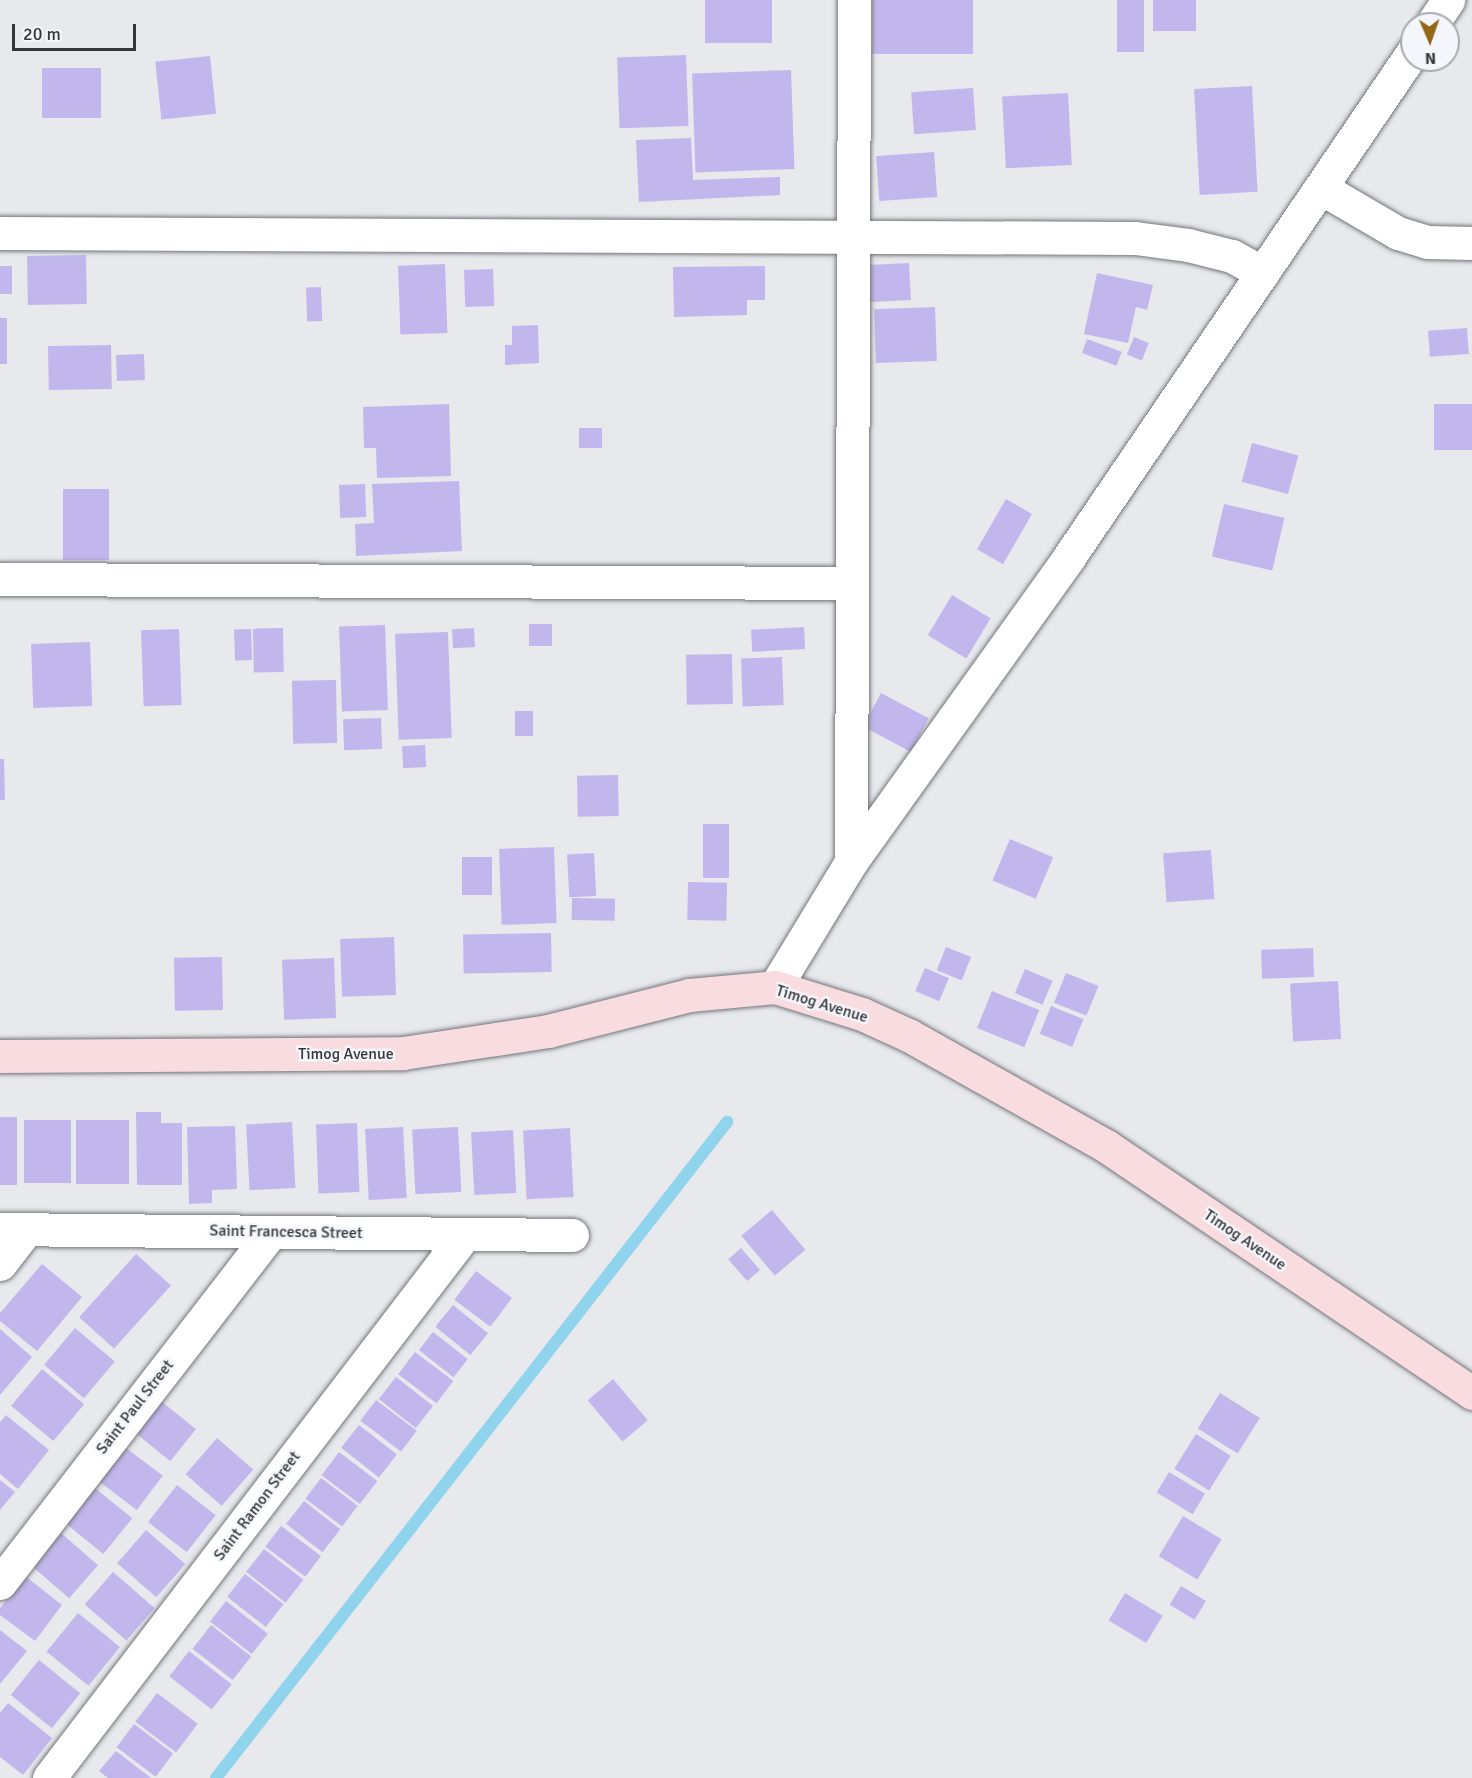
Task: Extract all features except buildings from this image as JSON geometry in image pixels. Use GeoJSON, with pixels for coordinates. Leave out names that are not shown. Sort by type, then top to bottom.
{"type":"FeatureCollection","features":[{"type":"Feature","properties":{"kind":"main road","name":"Timog Avenue"},"geometry":{"type":"LineString","coordinates":[[0,1056],[403,1053],[548,1031],[689,995],[775,987],[862,1014],[910,1036],[1106,1146],[1472,1393]]}},
{"type":"Feature","properties":{"kind":"street"},"geometry":{"type":"LineString","coordinates":[[851,862],[854,0]]}},
{"type":"Feature","properties":{"kind":"street"},"geometry":{"type":"LineString","coordinates":[[775,987],[851,862],[1069,557],[1400,71]]}},
{"type":"Feature","properties":{"kind":"street"},"geometry":{"type":"LineString","coordinates":[[1321,188],[1398,232],[1427,242],[1472,243]]}},
{"type":"Feature","properties":{"kind":"street"},"geometry":{"type":"LineString","coordinates":[[0,233],[1135,238],[1188,245],[1232,256],[1263,273]]}},
{"type":"Feature","properties":{"kind":"street"},"geometry":{"type":"LineString","coordinates":[[0,579],[852,584]]}},
{"type":"Feature","properties":{"kind":"street"},"geometry":{"type":"LineString","coordinates":[[0,1264],[14,1229]]}},
{"type":"Feature","properties":{"kind":"street","name":"Saint Francesca Street"},"geometry":{"type":"LineString","coordinates":[[14,1229],[572,1235]]}},
{"type":"Feature","properties":{"kind":"street","name":"Saint Paul Street"},"geometry":{"type":"LineString","coordinates":[[0,1583],[271,1232]]}},
{"type":"Feature","properties":{"kind":"street","name":"Saint Ramon Street"},"geometry":{"type":"LineString","coordinates":[[49,1778],[465,1234]]}},
{"type":"Feature","properties":{"kind":"waterway"},"geometry":{"type":"LineString","coordinates":[[216,1778],[727,1122]]}}]}
